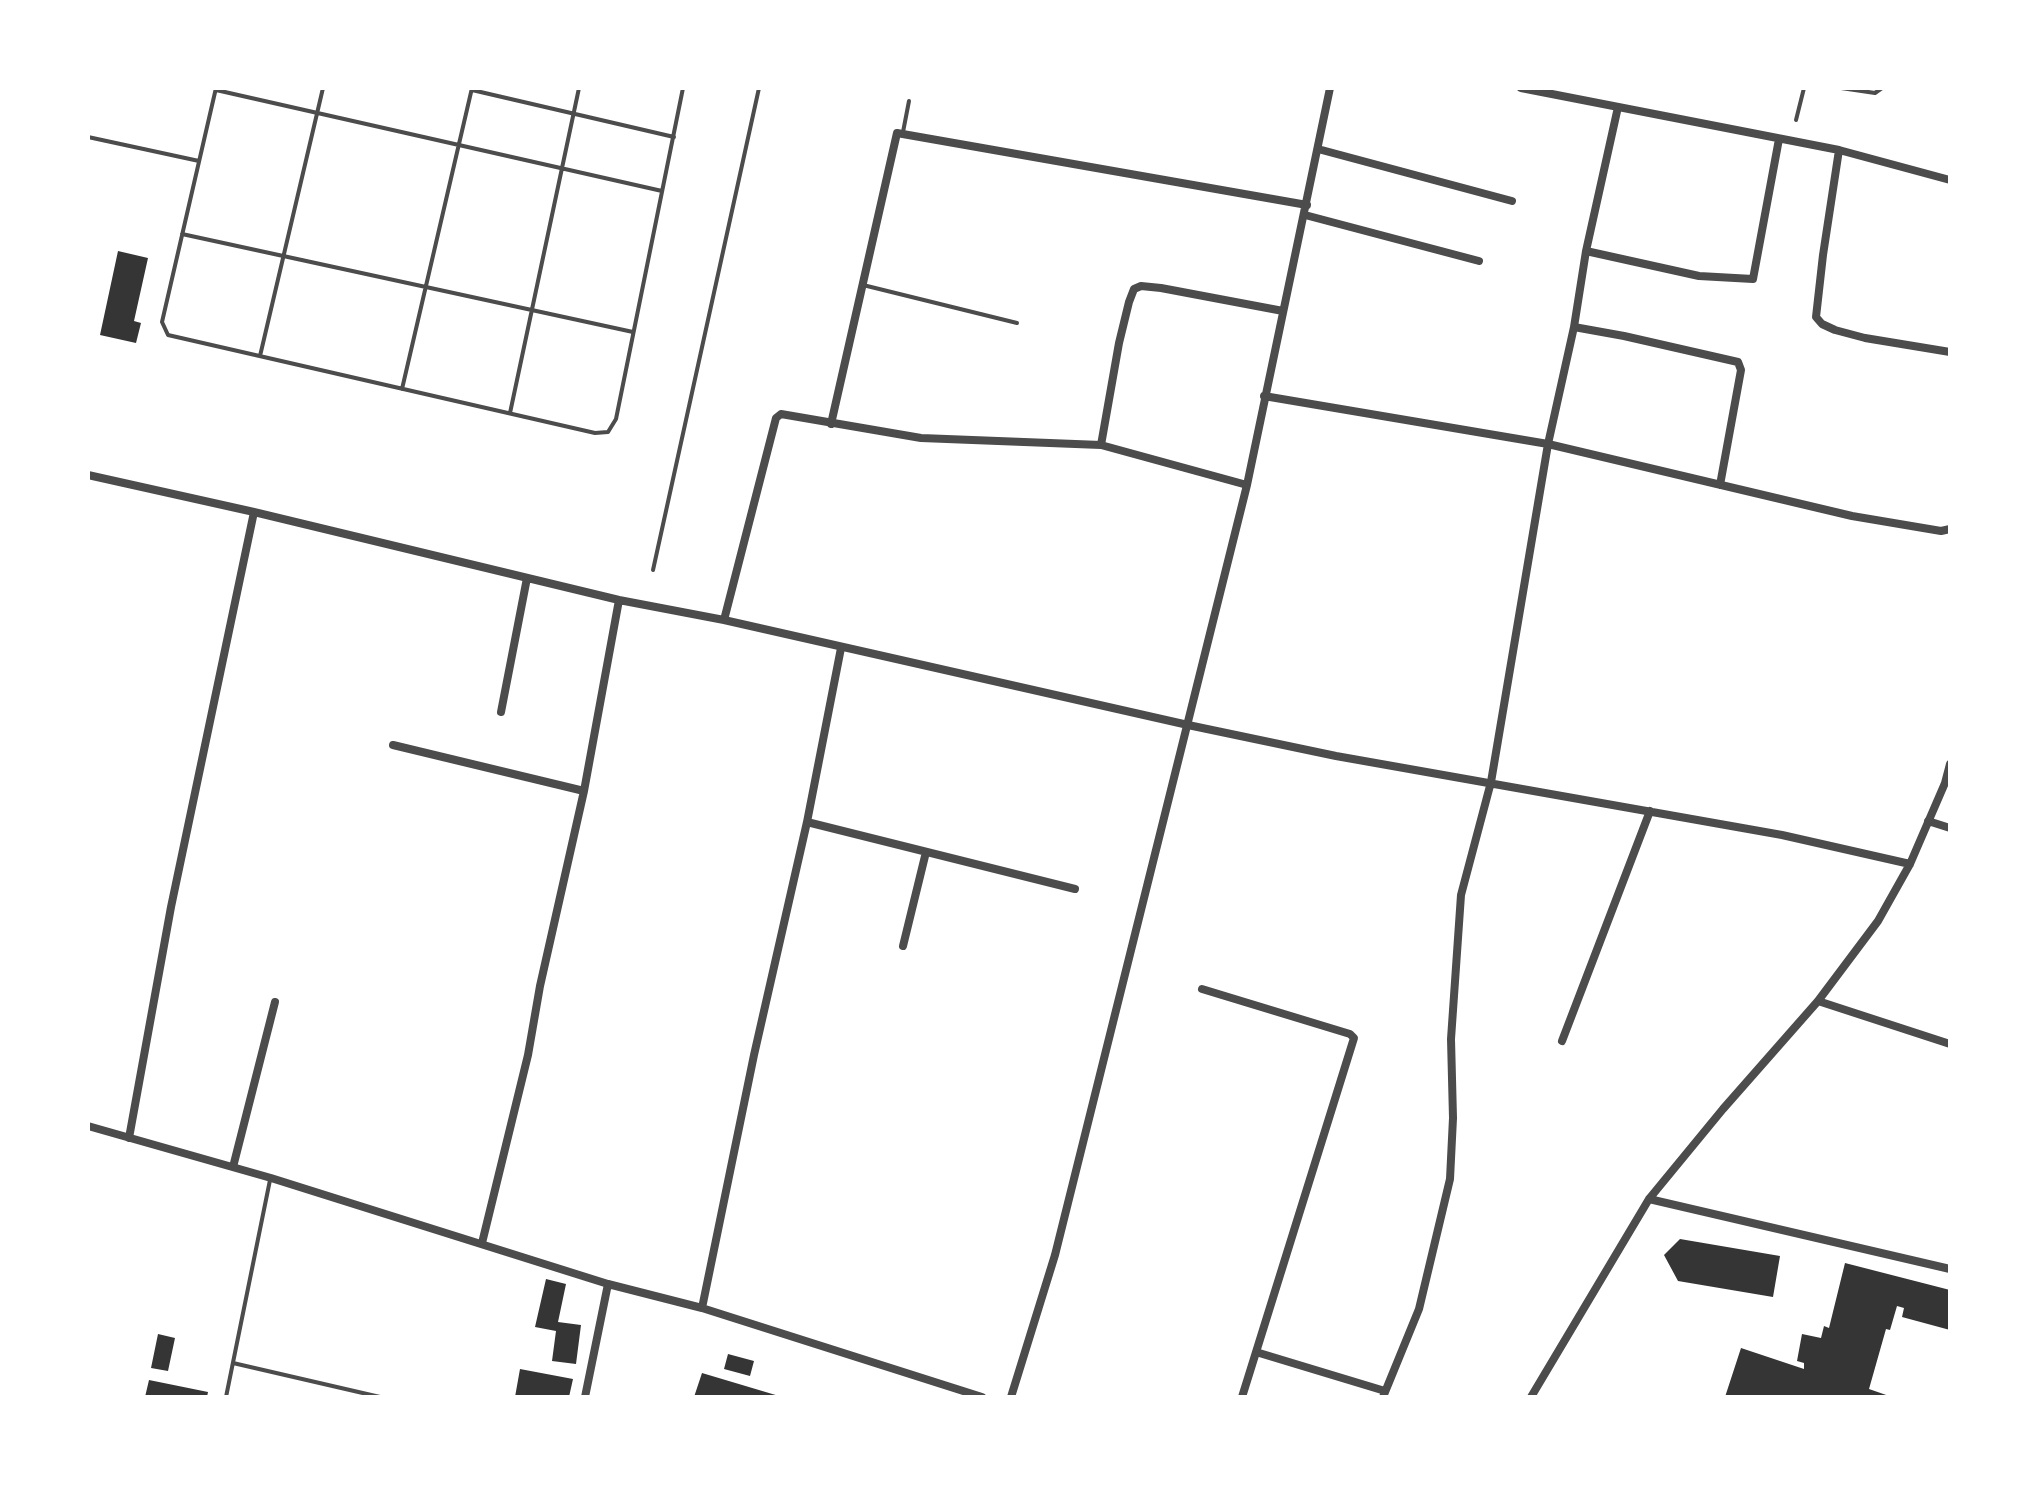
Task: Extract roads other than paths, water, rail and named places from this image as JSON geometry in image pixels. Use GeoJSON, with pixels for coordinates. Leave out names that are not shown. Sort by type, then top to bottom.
{"type":"FeatureCollection","features":[{"type":"Feature","properties":{"kind":"street"},"geometry":{"type":"LineString","coordinates":[[1011,1397],[1055,1255],[1247,485],[1330,88]]}},
{"type":"Feature","properties":{"kind":"street"},"geometry":{"type":"LineString","coordinates":[[1521,88],[1839,150],[1950,180]]}},
{"type":"Feature","properties":{"kind":"street"},"geometry":{"type":"LineString","coordinates":[[1256,1352],[1384,1394],[1419,1309],[1450,1179],[1453,1118],[1451,1039],[1461,895],[1491,782],[1548,444],[1618,107]]}},
{"type":"Feature","properties":{"kind":"street"},"geometry":{"type":"LineString","coordinates":[[831,424],[897,133],[1307,205]]}},
{"type":"Feature","properties":{"kind":"street"},"geometry":{"type":"LineString","coordinates":[[1586,251],[1699,276],[1753,279],[1779,139]]}},
{"type":"Feature","properties":{"kind":"street"},"geometry":{"type":"LineString","coordinates":[[1318,149],[1512,201]]}},
{"type":"Feature","properties":{"kind":"street"},"geometry":{"type":"LineString","coordinates":[[1839,150],[1816,317],[1835,330],[1865,338],[1950,352]]}},
{"type":"Feature","properties":{"kind":"street"},"geometry":{"type":"LineString","coordinates":[[1305,215],[1479,261]]}},
{"type":"Feature","properties":{"kind":"street"},"geometry":{"type":"LineString","coordinates":[[1101,445],[1119,343],[1134,289],[1141,286],[1161,288],[1283,311]]}},
{"type":"Feature","properties":{"kind":"street"},"geometry":{"type":"LineString","coordinates":[[1574,327],[1738,362],[1741,370],[1720,485]]}},
{"type":"Feature","properties":{"kind":"street"},"geometry":{"type":"LineString","coordinates":[[1264,396],[1548,444],[1852,516],[1941,531],[1950,529]]}},
{"type":"Feature","properties":{"kind":"street"},"geometry":{"type":"LineString","coordinates":[[724,620],[776,418],[781,414],[921,438],[1101,445],[1247,485]]}},
{"type":"Feature","properties":{"kind":"street"},"geometry":{"type":"LineString","coordinates":[[88,475],[619,600],[724,620],[1188,725],[1336,756],[1782,835],[1910,864]]}},
{"type":"Feature","properties":{"kind":"street"},"geometry":{"type":"LineString","coordinates":[[129,1138],[171,907],[254,512]]}},
{"type":"Feature","properties":{"kind":"street"},"geometry":{"type":"LineString","coordinates":[[501,712],[527,578]]}},
{"type":"Feature","properties":{"kind":"street"},"geometry":{"type":"LineString","coordinates":[[482,1243],[528,1055],[540,986],[584,791],[619,600]]}},
{"type":"Feature","properties":{"kind":"street"},"geometry":{"type":"LineString","coordinates":[[702,1308],[754,1055],[807,822],[841,648]]}},
{"type":"Feature","properties":{"kind":"street"},"geometry":{"type":"LineString","coordinates":[[393,745],[584,791]]}},
{"type":"Feature","properties":{"kind":"street"},"geometry":{"type":"LineString","coordinates":[[1531,1397],[1649,1199],[1818,1001],[1878,921],[1910,864],[1950,764]]}},
{"type":"Feature","properties":{"kind":"street"},"geometry":{"type":"LineString","coordinates":[[1562,1041],[1650,811]]}},
{"type":"Feature","properties":{"kind":"street"},"geometry":{"type":"LineString","coordinates":[[1928,821],[1950,828]]}},
{"type":"Feature","properties":{"kind":"street"},"geometry":{"type":"LineString","coordinates":[[807,822],[1075,889]]}},
{"type":"Feature","properties":{"kind":"street"},"geometry":{"type":"LineString","coordinates":[[903,946],[926,852]]}},
{"type":"Feature","properties":{"kind":"street"},"geometry":{"type":"LineString","coordinates":[[1202,989],[1350,1034],[1354,1038],[1242,1397]]}},
{"type":"Feature","properties":{"kind":"street"},"geometry":{"type":"LineString","coordinates":[[1818,1001],[1950,1044]]}},
{"type":"Feature","properties":{"kind":"street"},"geometry":{"type":"LineString","coordinates":[[233,1167],[275,1002]]}},
{"type":"Feature","properties":{"kind":"street"},"geometry":{"type":"LineString","coordinates":[[88,1126],[271,1178],[608,1284],[702,1308],[982,1397]]}},
{"type":"Feature","properties":{"kind":"street"},"geometry":{"type":"LineString","coordinates":[[1649,1199],[1950,1269]]}},
{"type":"Feature","properties":{"kind":"street"},"geometry":{"type":"LineString","coordinates":[[585,1397],[608,1284]]}},
{"type":"Feature","properties":{"kind":"lane"},"geometry":{"type":"LineString","coordinates":[[260,356],[323,88]]}},
{"type":"Feature","properties":{"kind":"lane"},"geometry":{"type":"LineString","coordinates":[[510,413],[579,88]]}},
{"type":"Feature","properties":{"kind":"lane"},"geometry":{"type":"LineString","coordinates":[[662,191],[216,89],[162,322],[164,330],[168,335],[402,389],[595,433],[608,432],[616,419],[683,88]]}},
{"type":"Feature","properties":{"kind":"lane"},"geometry":{"type":"LineString","coordinates":[[653,570],[759,88]]}},
{"type":"Feature","properties":{"kind":"lane"},"geometry":{"type":"LineString","coordinates":[[1796,120],[1804,88]]}},
{"type":"Feature","properties":{"kind":"lane"},"geometry":{"type":"LineString","coordinates":[[1841,88],[1875,93],[1882,88]]}},
{"type":"Feature","properties":{"kind":"lane"},"geometry":{"type":"LineString","coordinates":[[402,389],[472,89],[674,137]]}},
{"type":"Feature","properties":{"kind":"lane"},"geometry":{"type":"LineString","coordinates":[[903,134],[909,101]]}},
{"type":"Feature","properties":{"kind":"lane"},"geometry":{"type":"LineString","coordinates":[[88,137],[199,161]]}},
{"type":"Feature","properties":{"kind":"lane"},"geometry":{"type":"LineString","coordinates":[[182,234],[634,333]]}},
{"type":"Feature","properties":{"kind":"lane"},"geometry":{"type":"LineString","coordinates":[[863,285],[1017,323]]}},
{"type":"Feature","properties":{"kind":"lane"},"geometry":{"type":"LineString","coordinates":[[226,1397],[271,1178]]}},
{"type":"Feature","properties":{"kind":"lane"},"geometry":{"type":"LineString","coordinates":[[233,1363],[380,1397]]}}]}
